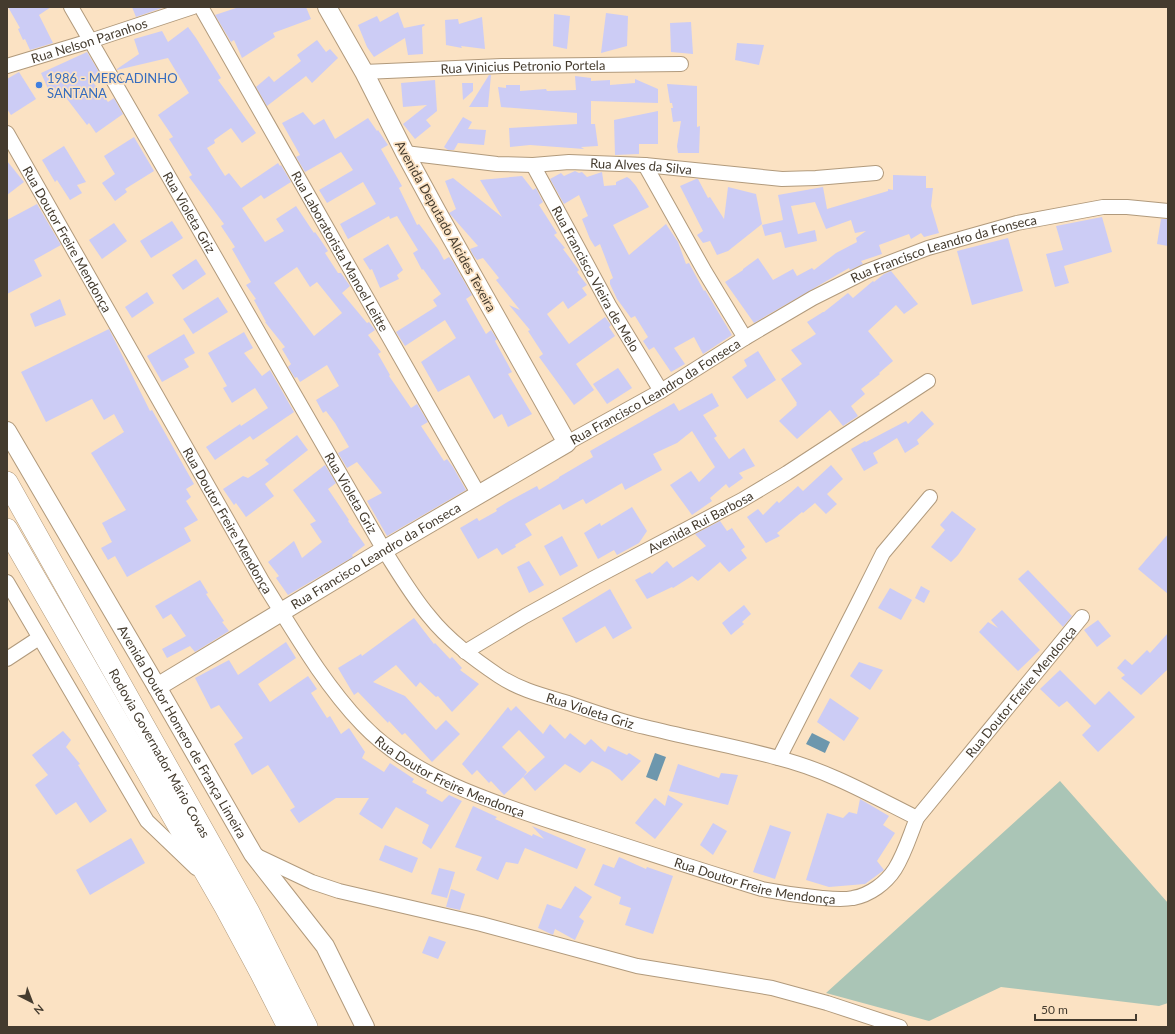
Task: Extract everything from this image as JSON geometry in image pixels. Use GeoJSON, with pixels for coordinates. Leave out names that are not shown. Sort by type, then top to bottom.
{"type":"FeatureCollection","features":[{"type":"Feature","properties":{"kind":"highway","name":"Rodovia Governador Mário Covas"},"geometry":{"type":"LineString","coordinates":[[7,482],[249,912],[307,1027]]}},
{"type":"Feature","properties":{"kind":"highway","name":"Rodovia Governador Mário Covas"},"geometry":{"type":"LineString","coordinates":[[7,529],[210,881],[260,972],[288,1027]]}},
{"type":"Feature","properties":{"kind":"main road","name":"Avenida Deputado Alcides Texeira"},"geometry":{"type":"LineString","coordinates":[[327,7],[364,72],[405,153],[567,443]]}},
{"type":"Feature","properties":{"kind":"main road","name":"Avenida Doutor Homero de França Limeira"},"geometry":{"type":"LineString","coordinates":[[7,431],[157,687],[252,854],[325,946],[365,1027]]}},
{"type":"Feature","properties":{"kind":"main road","name":"Rua Francisco Leandro da Fonseca"},"geometry":{"type":"LineString","coordinates":[[157,687],[282,613],[384,550],[567,443]]}},
{"type":"Feature","properties":{"kind":"street","name":"Rua Violeta Griz"},"geometry":{"type":"LineString","coordinates":[[71,7],[384,550],[430,618],[465,652],[516,686],[644,727],[780,758],[817,769],[916,818]]}},
{"type":"Feature","properties":{"kind":"street","name":"Rua Nelson Paranhos"},"geometry":{"type":"LineString","coordinates":[[7,66],[90,41],[193,7]]}},
{"type":"Feature","properties":{"kind":"street","name":"Rua Laboratorista Manoel Leitte"},"geometry":{"type":"LineString","coordinates":[[200,7],[479,495]]}},
{"type":"Feature","properties":{"kind":"street","name":"Rua Vinicius Petronio Portela"},"geometry":{"type":"LineString","coordinates":[[364,72],[502,66],[681,64]]}},
{"type":"Feature","properties":{"kind":"street","name":"Rua Doutor Freire Mendonça"},"geometry":{"type":"LineString","coordinates":[[7,133],[262,581],[305,649],[331,686],[362,724],[386,746],[410,762],[455,786],[518,810],[762,889],[796,895],[839,899],[853,898],[869,892],[884,882],[895,869],[904,852],[916,818],[1082,617]]}},
{"type":"Feature","properties":{"kind":"street","name":"Rua Alves da Silva"},"geometry":{"type":"LineString","coordinates":[[405,153],[468,161],[533,165],[569,162],[645,165],[782,179],[876,173]]}},
{"type":"Feature","properties":{"kind":"street","name":"Rua Francisco Vieira de Melo"},"geometry":{"type":"LineString","coordinates":[[533,165],[610,307],[661,391]]}},
{"type":"Feature","properties":{"kind":"street"},"geometry":{"type":"LineString","coordinates":[[645,165],[705,272],[745,338]]}},
{"type":"Feature","properties":{"kind":"street","name":"Rua Francisco Leandro da Fonseca"},"geometry":{"type":"LineString","coordinates":[[567,443],[661,391],[745,338],[813,298],[865,272],[948,241],[1017,223],[1103,207],[1127,207],[1168,211]]}},
{"type":"Feature","properties":{"kind":"street","name":"Avenida Rui Barbosa"},"geometry":{"type":"LineString","coordinates":[[465,652],[525,616],[742,500],[793,469],[928,381]]}},
{"type":"Feature","properties":{"kind":"street"},"geometry":{"type":"LineString","coordinates":[[780,758],[883,553],[930,497]]}},
{"type":"Feature","properties":{"kind":"street"},"geometry":{"type":"LineString","coordinates":[[7,582],[147,821],[210,881]]}},
{"type":"Feature","properties":{"kind":"street"},"geometry":{"type":"LineString","coordinates":[[7,659],[39,638]]}},
{"type":"Feature","properties":{"kind":"street"},"geometry":{"type":"LineString","coordinates":[[252,854],[312,882],[339,892],[481,924],[637,966],[772,988],[827,1003],[900,1027]]}},
{"type":"Feature","properties":{"kind":"green space"},"geometry":{"type":"Polygon","coordinates":[[[1060,781],[1168,903],[1168,1003],[1159,1006],[1001,987],[929,1021],[826,993],[1060,781]]]}},
{"type":"Feature","properties":{"kind":"water"},"geometry":{"type":"Polygon","coordinates":[[[812,733],[830,742],[825,753],[806,744],[812,733]]]}},
{"type":"Feature","properties":{"kind":"water"},"geometry":{"type":"Polygon","coordinates":[[[655,753],[666,757],[657,781],[646,777],[655,753]]]}},
{"type":"Feature","properties":{"kind":"building"},"geometry":{"type":"Polygon","coordinates":[[[8,7],[51,7],[39,15],[53,43],[30,50],[25,39],[23,40],[18,29],[20,28],[8,7]]]}},
{"type":"Feature","properties":{"kind":"building"},"geometry":{"type":"Polygon","coordinates":[[[132,7],[165,7],[136,17],[132,7]]]}},
{"type":"Feature","properties":{"kind":"building"},"geometry":{"type":"Polygon","coordinates":[[[239,7],[306,7],[311,19],[273,33],[275,37],[242,58],[234,40],[231,42],[215,15],[239,7]]]}},
{"type":"Feature","properties":{"kind":"building"},"geometry":{"type":"Polygon","coordinates":[[[398,12],[404,28],[425,25],[422,27],[423,54],[408,55],[405,38],[374,57],[367,47],[358,25],[377,16],[380,22],[398,12]]]}},
{"type":"Feature","properties":{"kind":"building"},"geometry":{"type":"Polygon","coordinates":[[[606,13],[628,16],[627,46],[601,53],[606,13]]]}},
{"type":"Feature","properties":{"kind":"building"},"geometry":{"type":"Polygon","coordinates":[[[554,14],[570,16],[567,49],[553,46],[554,14]]]}},
{"type":"Feature","properties":{"kind":"building"},"geometry":{"type":"Polygon","coordinates":[[[482,17],[485,49],[461,46],[462,48],[446,45],[445,20],[458,19],[459,24],[482,17]]]}},
{"type":"Feature","properties":{"kind":"building"},"geometry":{"type":"Polygon","coordinates":[[[691,22],[693,54],[671,52],[670,23],[691,22]]]}},
{"type":"Feature","properties":{"kind":"building"},"geometry":{"type":"Polygon","coordinates":[[[188,27],[221,78],[218,80],[256,133],[242,143],[231,128],[214,140],[215,143],[207,148],[225,176],[229,173],[241,188],[278,163],[280,166],[281,165],[291,182],[264,199],[261,195],[242,208],[265,242],[284,231],[276,219],[296,206],[328,251],[325,253],[338,273],[341,273],[350,286],[342,293],[367,323],[369,322],[375,330],[368,335],[381,352],[378,354],[390,375],[389,376],[411,408],[417,404],[428,422],[421,426],[444,461],[447,459],[453,467],[466,490],[387,536],[367,501],[382,493],[357,462],[347,468],[338,453],[349,447],[335,423],[326,411],[323,413],[316,400],[339,386],[327,365],[300,382],[297,377],[295,378],[288,367],[291,364],[282,349],[285,347],[265,322],[254,300],[256,299],[246,285],[251,282],[232,249],[235,247],[221,226],[224,224],[189,177],[192,175],[169,139],[173,137],[158,115],[189,93],[168,58],[117,70],[139,54],[134,39],[162,31],[168,42],[188,27]],[[297,267],[274,283],[314,336],[342,313],[317,282],[310,287],[297,267]]]}},
{"type":"Feature","properties":{"kind":"building"},"geometry":{"type":"Polygon","coordinates":[[[317,40],[326,52],[330,49],[338,58],[312,83],[306,76],[267,106],[256,87],[269,76],[274,82],[301,61],[297,55],[317,40]]]}},
{"type":"Feature","properties":{"kind":"building"},"geometry":{"type":"Polygon","coordinates":[[[737,43],[764,45],[759,65],[735,60],[737,43]]]}},
{"type":"Feature","properties":{"kind":"building"},"geometry":{"type":"Polygon","coordinates":[[[87,52],[102,77],[92,81],[108,102],[114,98],[123,114],[96,133],[89,123],[87,125],[64,95],[53,100],[41,73],[87,52]]]}},
{"type":"Feature","properties":{"kind":"building"},"geometry":{"type":"Polygon","coordinates":[[[19,72],[36,99],[11,115],[7,109],[7,79],[19,72]]]}},
{"type":"Feature","properties":{"kind":"building"},"geometry":{"type":"Polygon","coordinates":[[[489,75],[491,75],[488,107],[469,107],[489,75]]]}},
{"type":"Feature","properties":{"kind":"building"},"geometry":{"type":"Polygon","coordinates":[[[575,76],[591,78],[591,81],[610,80],[610,85],[635,83],[635,79],[658,89],[658,103],[591,101],[591,124],[595,124],[598,146],[581,147],[584,149],[530,145],[510,147],[509,128],[577,124],[577,113],[501,107],[498,87],[506,88],[506,85],[520,85],[520,91],[546,89],[547,91],[576,90],[575,76]]]}},
{"type":"Feature","properties":{"kind":"building"},"geometry":{"type":"Polygon","coordinates":[[[435,80],[437,111],[426,120],[431,126],[415,139],[403,124],[427,105],[403,107],[401,83],[435,80]]]}},
{"type":"Feature","properties":{"kind":"building"},"geometry":{"type":"Polygon","coordinates":[[[462,83],[473,83],[473,91],[463,100],[462,83]]]}},
{"type":"Feature","properties":{"kind":"building"},"geometry":{"type":"Polygon","coordinates":[[[667,84],[697,86],[697,127],[700,126],[699,153],[678,153],[677,146],[681,121],[673,122],[671,108],[673,108],[672,103],[670,103],[667,84]]]}},
{"type":"Feature","properties":{"kind":"building"},"geometry":{"type":"Polygon","coordinates":[[[658,111],[658,144],[639,144],[639,154],[615,155],[614,120],[658,111]]]}},
{"type":"Feature","properties":{"kind":"building"},"geometry":{"type":"Polygon","coordinates":[[[303,112],[314,125],[324,119],[335,139],[368,118],[377,131],[378,130],[388,145],[381,149],[402,186],[399,188],[417,225],[419,224],[438,249],[444,260],[449,257],[453,262],[472,295],[466,299],[486,334],[491,330],[497,339],[495,341],[512,372],[508,374],[532,414],[508,427],[502,414],[494,419],[469,375],[438,392],[421,362],[456,338],[445,320],[405,346],[396,332],[437,306],[433,300],[441,294],[423,269],[422,270],[413,253],[418,250],[397,216],[390,219],[389,216],[348,239],[340,224],[376,204],[363,182],[327,203],[319,190],[353,170],[341,152],[305,172],[296,157],[300,155],[282,123],[303,112]]]}},
{"type":"Feature","properties":{"kind":"building"},"geometry":{"type":"Polygon","coordinates":[[[463,117],[472,122],[468,129],[486,130],[484,145],[458,143],[454,150],[448,150],[444,147],[463,117]]]}},
{"type":"Feature","properties":{"kind":"building"},"geometry":{"type":"Polygon","coordinates":[[[134,137],[154,171],[125,189],[127,192],[115,201],[102,183],[115,174],[104,156],[134,137]]]}},
{"type":"Feature","properties":{"kind":"building"},"geometry":{"type":"Polygon","coordinates":[[[64,146],[86,182],[77,185],[82,193],[70,200],[57,180],[55,182],[42,160],[64,146]]]}},
{"type":"Feature","properties":{"kind":"building"},"geometry":{"type":"Polygon","coordinates":[[[7,161],[24,182],[7,195],[7,161]]]}},
{"type":"Feature","properties":{"kind":"building"},"geometry":{"type":"Polygon","coordinates":[[[575,171],[579,173],[582,172],[587,177],[602,172],[604,186],[616,185],[616,182],[627,177],[630,179],[649,207],[613,225],[629,255],[666,224],[678,242],[686,264],[689,263],[704,291],[705,290],[732,335],[703,354],[694,337],[674,348],[685,364],[671,372],[654,347],[649,350],[643,341],[648,337],[635,316],[631,318],[617,299],[610,284],[610,280],[613,278],[600,244],[595,247],[582,219],[588,216],[579,195],[564,204],[550,179],[561,173],[564,176],[575,171]]]}},
{"type":"Feature","properties":{"kind":"building"},"geometry":{"type":"Polygon","coordinates":[[[893,175],[926,176],[926,188],[933,188],[931,206],[939,233],[924,237],[921,233],[911,239],[909,234],[879,245],[882,254],[861,261],[863,264],[850,270],[849,268],[754,323],[725,282],[758,258],[773,280],[793,269],[797,276],[812,268],[814,270],[836,253],[857,242],[856,238],[866,231],[855,233],[851,220],[826,229],[815,202],[791,206],[798,234],[815,230],[817,241],[785,248],[781,232],[765,236],[762,225],[783,220],[778,195],[823,187],[827,209],[888,191],[888,189],[893,190],[893,175]]]}},
{"type":"Feature","properties":{"kind":"building"},"geometry":{"type":"Polygon","coordinates":[[[522,176],[533,190],[536,188],[543,202],[539,205],[557,233],[554,235],[565,248],[563,249],[579,270],[577,272],[587,285],[582,288],[587,295],[568,309],[563,301],[547,314],[569,344],[605,317],[611,325],[609,327],[615,336],[576,364],[594,390],[574,405],[539,357],[543,354],[528,331],[530,330],[509,305],[520,310],[496,280],[499,278],[483,258],[477,260],[473,255],[470,249],[478,246],[449,213],[456,209],[445,181],[453,178],[502,217],[480,180],[522,176]]]}},
{"type":"Feature","properties":{"kind":"building"},"geometry":{"type":"Polygon","coordinates":[[[698,179],[708,198],[710,197],[724,219],[728,187],[756,194],[762,224],[728,251],[717,255],[710,241],[703,243],[697,235],[703,231],[680,186],[698,179]]]}},
{"type":"Feature","properties":{"kind":"building"},"geometry":{"type":"Polygon","coordinates":[[[37,204],[61,245],[34,260],[42,276],[7,294],[7,220],[37,204]]]}},
{"type":"Feature","properties":{"kind":"building"},"geometry":{"type":"Polygon","coordinates":[[[1102,217],[1112,252],[1064,266],[1069,283],[1055,287],[1046,254],[1063,250],[1056,226],[1102,217]]]}},
{"type":"Feature","properties":{"kind":"building"},"geometry":{"type":"Polygon","coordinates":[[[1161,219],[1168,219],[1168,246],[1157,244],[1161,219]]]}},
{"type":"Feature","properties":{"kind":"building"},"geometry":{"type":"Polygon","coordinates":[[[172,221],[183,238],[151,258],[140,241],[172,221]]]}},
{"type":"Feature","properties":{"kind":"building"},"geometry":{"type":"Polygon","coordinates":[[[114,223],[127,241],[102,259],[89,240],[114,223]]]}},
{"type":"Feature","properties":{"kind":"building"},"geometry":{"type":"Polygon","coordinates":[[[1008,238],[1023,291],[972,305],[957,251],[1008,238]]]}},
{"type":"Feature","properties":{"kind":"building"},"geometry":{"type":"Polygon","coordinates":[[[388,244],[403,270],[397,275],[399,279],[380,288],[372,269],[370,270],[363,259],[388,244]]]}},
{"type":"Feature","properties":{"kind":"building"},"geometry":{"type":"Polygon","coordinates":[[[196,259],[206,274],[183,290],[172,275],[196,259]]]}},
{"type":"Feature","properties":{"kind":"building"},"geometry":{"type":"Polygon","coordinates":[[[891,271],[918,304],[904,314],[896,305],[868,331],[893,361],[879,373],[880,374],[861,389],[865,394],[851,406],[858,416],[843,426],[830,410],[797,439],[779,421],[797,405],[781,379],[802,364],[791,350],[816,334],[807,322],[824,312],[848,293],[853,298],[873,281],[874,282],[884,274],[891,271]]]}},
{"type":"Feature","properties":{"kind":"building"},"geometry":{"type":"Polygon","coordinates":[[[147,292],[154,303],[132,318],[125,307],[147,292]]]}},
{"type":"Feature","properties":{"kind":"building"},"geometry":{"type":"Polygon","coordinates":[[[218,297],[228,312],[193,334],[183,319],[218,297]]]}},
{"type":"Feature","properties":{"kind":"building"},"geometry":{"type":"Polygon","coordinates":[[[60,299],[66,315],[35,327],[30,314],[60,299]]]}},
{"type":"Feature","properties":{"kind":"building"},"geometry":{"type":"Polygon","coordinates":[[[109,329],[150,411],[152,410],[194,484],[186,489],[191,497],[186,501],[198,520],[184,528],[191,541],[127,577],[115,556],[108,560],[101,548],[112,542],[102,523],[126,510],[91,453],[124,432],[114,414],[104,420],[92,399],[46,422],[21,372],[109,329]]]}},
{"type":"Feature","properties":{"kind":"building"},"geometry":{"type":"Polygon","coordinates":[[[244,332],[253,348],[244,353],[262,376],[270,370],[294,412],[253,440],[250,436],[215,460],[206,447],[240,424],[241,426],[268,408],[255,388],[232,403],[223,388],[227,386],[208,353],[244,332]]]}},
{"type":"Feature","properties":{"kind":"building"},"geometry":{"type":"Polygon","coordinates":[[[184,334],[195,353],[184,359],[189,367],[162,382],[147,356],[184,334]]]}},
{"type":"Feature","properties":{"kind":"building"},"geometry":{"type":"Polygon","coordinates":[[[758,351],[776,380],[747,399],[732,377],[747,366],[744,360],[758,351]]]}},
{"type":"Feature","properties":{"kind":"building"},"geometry":{"type":"Polygon","coordinates":[[[618,368],[632,388],[607,404],[593,384],[618,368]]]}},
{"type":"Feature","properties":{"kind":"building"},"geometry":{"type":"Polygon","coordinates":[[[712,393],[719,406],[703,415],[717,436],[714,438],[729,459],[744,448],[755,466],[739,473],[743,478],[729,488],[726,484],[710,498],[712,501],[692,515],[670,485],[691,471],[699,482],[715,467],[692,431],[677,443],[653,454],[662,470],[625,490],[622,483],[586,504],[583,499],[563,510],[560,504],[525,524],[532,535],[515,545],[516,547],[502,555],[497,548],[478,559],[460,528],[477,518],[479,521],[497,511],[496,509],[537,486],[539,490],[593,457],[590,451],[674,403],[679,411],[712,393]]]}},
{"type":"Feature","properties":{"kind":"building"},"geometry":{"type":"Polygon","coordinates":[[[922,411],[934,424],[917,440],[919,444],[905,453],[897,438],[873,453],[878,463],[864,471],[851,449],[906,421],[908,424],[922,411]]]}},
{"type":"Feature","properties":{"kind":"building"},"geometry":{"type":"Polygon","coordinates":[[[297,435],[308,450],[265,484],[274,496],[246,517],[236,503],[234,505],[223,489],[243,476],[248,478],[269,464],[265,460],[297,435]]]}},
{"type":"Feature","properties":{"kind":"building"},"geometry":{"type":"Polygon","coordinates":[[[325,465],[336,483],[328,489],[365,545],[352,555],[353,557],[288,595],[276,578],[279,576],[268,562],[294,541],[302,558],[322,542],[310,524],[316,521],[293,490],[325,465]]]}},
{"type":"Feature","properties":{"kind":"building"},"geometry":{"type":"Polygon","coordinates":[[[831,465],[843,479],[827,494],[837,504],[826,514],[815,503],[777,533],[780,536],[766,543],[747,517],[758,509],[763,515],[777,501],[779,503],[798,486],[803,491],[831,465]]]}},
{"type":"Feature","properties":{"kind":"building"},"geometry":{"type":"Polygon","coordinates":[[[632,507],[647,531],[639,543],[617,555],[614,550],[598,559],[584,533],[600,523],[601,526],[632,507]]]}},
{"type":"Feature","properties":{"kind":"building"},"geometry":{"type":"Polygon","coordinates":[[[952,511],[976,529],[958,555],[951,562],[931,547],[945,530],[940,525],[952,511]]]}},
{"type":"Feature","properties":{"kind":"building"},"geometry":{"type":"Polygon","coordinates":[[[720,521],[727,531],[732,528],[745,547],[741,550],[747,558],[729,572],[720,562],[698,581],[692,576],[673,588],[672,587],[647,599],[635,580],[650,572],[652,574],[667,561],[673,568],[706,546],[695,534],[720,521]]]}},
{"type":"Feature","properties":{"kind":"building"},"geometry":{"type":"Polygon","coordinates":[[[1168,534],[1168,594],[1138,569],[1168,534]]]}},
{"type":"Feature","properties":{"kind":"building"},"geometry":{"type":"Polygon","coordinates":[[[562,536],[578,566],[560,576],[544,546],[562,536]]]}},
{"type":"Feature","properties":{"kind":"building"},"geometry":{"type":"Polygon","coordinates":[[[529,561],[544,585],[529,593],[517,567],[529,561]]]}},
{"type":"Feature","properties":{"kind":"building"},"geometry":{"type":"Polygon","coordinates":[[[1028,570],[1072,616],[1063,627],[1018,579],[1028,570]]]}},
{"type":"Feature","properties":{"kind":"building"},"geometry":{"type":"Polygon","coordinates":[[[200,580],[208,593],[206,594],[229,631],[195,652],[190,646],[167,658],[162,649],[186,636],[171,614],[163,619],[155,606],[200,580]]]}},
{"type":"Feature","properties":{"kind":"building"},"geometry":{"type":"Polygon","coordinates":[[[921,586],[930,591],[924,603],[915,598],[921,586]]]}},
{"type":"Feature","properties":{"kind":"building"},"geometry":{"type":"Polygon","coordinates":[[[890,588],[912,600],[901,620],[878,608],[890,588]]]}},
{"type":"Feature","properties":{"kind":"building"},"geometry":{"type":"Polygon","coordinates":[[[610,589],[632,628],[613,639],[605,626],[576,643],[562,618],[610,589]]]}},
{"type":"Feature","properties":{"kind":"building"},"geometry":{"type":"Polygon","coordinates":[[[744,605],[751,614],[742,622],[744,624],[731,635],[722,623],[744,605]]]}},
{"type":"Feature","properties":{"kind":"building"},"geometry":{"type":"Polygon","coordinates":[[[1002,610],[1040,650],[1018,671],[979,632],[988,622],[998,628],[991,620],[1002,610]]]}},
{"type":"Feature","properties":{"kind":"building"},"geometry":{"type":"Polygon","coordinates":[[[414,618],[434,644],[435,643],[450,659],[452,657],[462,668],[460,670],[479,684],[452,712],[438,696],[436,697],[420,682],[416,687],[396,665],[373,682],[405,696],[436,730],[446,720],[460,734],[432,762],[405,733],[402,735],[389,721],[388,723],[358,692],[354,695],[338,668],[361,654],[362,656],[414,618]]]}},
{"type":"Feature","properties":{"kind":"building"},"geometry":{"type":"Polygon","coordinates":[[[1098,620],[1111,636],[1097,647],[1084,630],[1098,620]]]}},
{"type":"Feature","properties":{"kind":"building"},"geometry":{"type":"Polygon","coordinates":[[[1168,633],[1168,669],[1141,695],[1121,678],[1125,675],[1117,668],[1125,659],[1132,665],[1147,650],[1150,653],[1168,633]]]}},
{"type":"Feature","properties":{"kind":"building"},"geometry":{"type":"Polygon","coordinates":[[[286,642],[296,658],[258,684],[270,702],[308,676],[317,689],[311,693],[327,718],[330,716],[341,734],[349,728],[365,752],[362,758],[384,772],[390,763],[414,779],[412,782],[427,790],[426,793],[442,802],[449,795],[462,801],[431,849],[422,843],[429,825],[396,807],[382,829],[359,814],[369,798],[336,798],[299,823],[290,810],[295,807],[268,765],[252,775],[234,744],[243,738],[219,705],[211,709],[195,678],[229,660],[238,675],[286,642]]]}},
{"type":"Feature","properties":{"kind":"building"},"geometry":{"type":"Polygon","coordinates":[[[859,662],[883,670],[870,690],[850,676],[859,662]]]}},
{"type":"Feature","properties":{"kind":"building"},"geometry":{"type":"Polygon","coordinates":[[[1060,670],[1095,705],[1109,691],[1135,717],[1098,752],[1082,735],[1091,726],[1067,701],[1059,707],[1040,689],[1060,670]]]}},
{"type":"Feature","properties":{"kind":"building"},"geometry":{"type":"Polygon","coordinates":[[[830,698],[859,718],[844,741],[817,722],[830,698]]]}},
{"type":"Feature","properties":{"kind":"building"},"geometry":{"type":"Polygon","coordinates":[[[516,706],[543,734],[550,724],[565,739],[570,733],[585,745],[591,739],[605,752],[608,746],[627,755],[629,753],[641,761],[622,781],[610,770],[592,761],[580,773],[565,764],[535,791],[523,777],[504,795],[491,781],[489,783],[477,770],[472,775],[462,764],[508,707],[511,711],[516,706]],[[519,730],[502,747],[527,772],[523,777],[545,757],[519,730]]]}},
{"type":"Feature","properties":{"kind":"building"},"geometry":{"type":"Polygon","coordinates":[[[63,731],[71,740],[66,747],[80,764],[78,765],[107,811],[90,823],[76,802],[56,815],[35,785],[48,775],[32,755],[63,731]]]}},
{"type":"Feature","properties":{"kind":"building"},"geometry":{"type":"Polygon","coordinates":[[[678,764],[719,778],[721,773],[738,775],[728,805],[669,791],[678,764]]]}},
{"type":"Feature","properties":{"kind":"building"},"geometry":{"type":"Polygon","coordinates":[[[668,795],[683,804],[655,839],[635,823],[655,798],[665,806],[668,795]]]}},
{"type":"Feature","properties":{"kind":"building"},"geometry":{"type":"Polygon","coordinates":[[[860,799],[889,816],[883,825],[895,833],[877,861],[884,870],[865,884],[829,887],[806,880],[827,813],[843,818],[849,812],[857,814],[860,799]]]}},
{"type":"Feature","properties":{"kind":"building"},"geometry":{"type":"Polygon","coordinates":[[[473,806],[497,817],[495,819],[532,836],[533,834],[544,839],[532,826],[586,849],[577,869],[525,848],[518,864],[506,862],[498,880],[476,870],[482,857],[455,847],[473,806]]]}},
{"type":"Feature","properties":{"kind":"building"},"geometry":{"type":"Polygon","coordinates":[[[713,823],[727,831],[713,855],[700,845],[713,823]]]}},
{"type":"Feature","properties":{"kind":"building"},"geometry":{"type":"Polygon","coordinates":[[[770,825],[791,832],[775,879],[753,872],[770,825]]]}},
{"type":"Feature","properties":{"kind":"building"},"geometry":{"type":"Polygon","coordinates":[[[131,838],[145,863],[90,895],[76,870],[131,838]]]}},
{"type":"Feature","properties":{"kind":"building"},"geometry":{"type":"Polygon","coordinates":[[[385,845],[418,858],[412,873],[379,860],[385,845]]]}},
{"type":"Feature","properties":{"kind":"building"},"geometry":{"type":"Polygon","coordinates":[[[619,857],[646,869],[647,867],[673,876],[653,934],[625,925],[631,908],[619,904],[621,897],[594,885],[603,864],[614,868],[619,857]]]}},
{"type":"Feature","properties":{"kind":"building"},"geometry":{"type":"Polygon","coordinates":[[[439,868],[455,872],[447,898],[431,894],[439,868]]]}},
{"type":"Feature","properties":{"kind":"building"},"geometry":{"type":"Polygon","coordinates":[[[575,886],[592,897],[579,917],[584,921],[575,940],[555,929],[553,935],[538,928],[547,904],[561,909],[575,886]]]}},
{"type":"Feature","properties":{"kind":"building"},"geometry":{"type":"Polygon","coordinates":[[[451,889],[465,894],[460,910],[446,907],[451,889]]]}},
{"type":"Feature","properties":{"kind":"building"},"geometry":{"type":"Polygon","coordinates":[[[429,936],[446,942],[438,959],[422,953],[429,936]]]}},
{"type":"Feature","properties":{"kind":"place","name":"1986 - MERCADINHO SANTANA"},"geometry":{"type":"Point","coordinates":[39,85]}}]}
